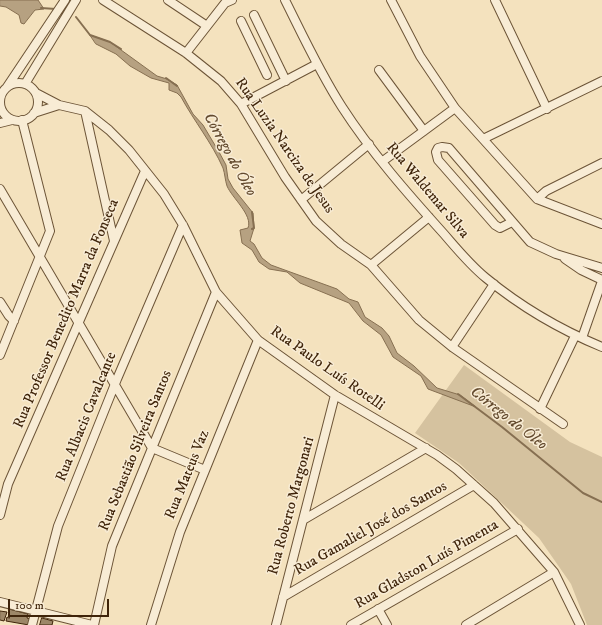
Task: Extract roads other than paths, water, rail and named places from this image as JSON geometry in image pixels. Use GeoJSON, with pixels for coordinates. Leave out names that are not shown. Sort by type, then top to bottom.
{"type":"FeatureCollection","features":[{"type":"Feature","properties":{"kind":"street"},"geometry":{"type":"LineString","coordinates":[[12,120],[2,110],[1,96],[65,0]]}},
{"type":"Feature","properties":{"kind":"street"},"geometry":{"type":"LineString","coordinates":[[25,84],[76,0]]}},
{"type":"Feature","properties":{"kind":"street","name":"Rua Luzia Narciza de Jesus"},"geometry":{"type":"LineString","coordinates":[[103,0],[186,53],[221,81],[241,104],[301,200],[316,221],[341,244],[371,265],[419,320],[452,347],[563,424]]}},
{"type":"Feature","properties":{"kind":"street"},"geometry":{"type":"LineString","coordinates":[[168,0],[207,26]]}},
{"type":"Feature","properties":{"kind":"street","name":"Rua Waldemar Silva"},"geometry":{"type":"LineString","coordinates":[[285,0],[318,64],[342,106],[369,144],[429,217],[479,271],[494,284],[578,337],[602,347]]}},
{"type":"Feature","properties":{"kind":"street"},"geometry":{"type":"LineString","coordinates":[[390,0],[420,56],[455,108],[537,199],[602,224]]}},
{"type":"Feature","properties":{"kind":"street"},"geometry":{"type":"LineString","coordinates":[[495,0],[546,109]]}},
{"type":"Feature","properties":{"kind":"street"},"geometry":{"type":"LineString","coordinates":[[186,53],[225,1]]}},
{"type":"Feature","properties":{"kind":"street"},"geometry":{"type":"LineString","coordinates":[[254,15],[286,81]]}},
{"type":"Feature","properties":{"kind":"street"},"geometry":{"type":"LineString","coordinates":[[241,21],[266,75]]}},
{"type":"Feature","properties":{"kind":"street"},"geometry":{"type":"LineString","coordinates":[[255,50],[268,44]]}},
{"type":"Feature","properties":{"kind":"street"},"geometry":{"type":"LineString","coordinates":[[241,104],[318,64]]}},
{"type":"Feature","properties":{"kind":"street"},"geometry":{"type":"LineString","coordinates":[[379,70],[424,131]]}},
{"type":"Feature","properties":{"kind":"street"},"geometry":{"type":"LineString","coordinates":[[483,140],[602,81]]}},
{"type":"Feature","properties":{"kind":"street"},"geometry":{"type":"LineString","coordinates":[[7,87],[16,84],[25,84],[33,88],[36,93],[37,103],[34,113]]}},
{"type":"Feature","properties":{"kind":"street","name":"Rua Paulo Luís Rotelli"},"geometry":{"type":"LineString","coordinates":[[36,93],[59,105],[85,111],[109,130],[129,150],[164,194],[183,225],[216,292],[258,340],[336,395],[376,420],[426,448],[456,469],[494,503],[554,572],[580,625]]}},
{"type":"Feature","properties":{"kind":"street"},"geometry":{"type":"LineString","coordinates":[[0,123],[12,120],[22,120],[34,113],[59,105]]}},
{"type":"Feature","properties":{"kind":"street"},"geometry":{"type":"LineString","coordinates":[[383,161],[455,108]]}},
{"type":"Feature","properties":{"kind":"street"},"geometry":{"type":"LineString","coordinates":[[85,111],[114,241]]}},
{"type":"Feature","properties":{"kind":"street"},"geometry":{"type":"LineString","coordinates":[[0,355],[50,231],[49,222],[22,120]]}},
{"type":"Feature","properties":{"kind":"street"},"geometry":{"type":"LineString","coordinates":[[301,200],[369,144]]}},
{"type":"Feature","properties":{"kind":"street"},"geometry":{"type":"LineString","coordinates":[[512,222],[500,228],[494,225],[438,160],[436,152],[438,148],[442,146],[449,148],[530,242],[562,256],[602,268]]}},
{"type":"Feature","properties":{"kind":"street"},"geometry":{"type":"LineString","coordinates":[[537,199],[546,191],[602,163]]}},
{"type":"Feature","properties":{"kind":"street","name":"Rua Professor Benedito Marra da Fonseca"},"geometry":{"type":"LineString","coordinates":[[0,515],[8,484],[145,171]]}},
{"type":"Feature","properties":{"kind":"street"},"geometry":{"type":"LineString","coordinates":[[0,189],[152,448],[205,470]]}},
{"type":"Feature","properties":{"kind":"street"},"geometry":{"type":"LineString","coordinates":[[371,265],[429,217]]}},
{"type":"Feature","properties":{"kind":"street","name":"Rua Albacis Cavalcante"},"geometry":{"type":"LineString","coordinates":[[32,625],[58,526],[115,384],[183,225]]}},
{"type":"Feature","properties":{"kind":"street"},"geometry":{"type":"LineString","coordinates":[[540,409],[578,337],[602,281],[581,270],[562,256]]}},
{"type":"Feature","properties":{"kind":"street"},"geometry":{"type":"LineString","coordinates":[[452,347],[494,284]]}},
{"type":"Feature","properties":{"kind":"street","name":"Rua Sebastião Silveira Santos"},"geometry":{"type":"LineString","coordinates":[[93,625],[112,546],[216,292]]}},
{"type":"Feature","properties":{"kind":"street"},"geometry":{"type":"LineString","coordinates":[[0,302],[14,321]]}},
{"type":"Feature","properties":{"kind":"street","name":"Rua Mateus Vaz"},"geometry":{"type":"LineString","coordinates":[[152,625],[180,532],[258,340]]}},
{"type":"Feature","properties":{"kind":"street","name":"Rua Roberto Margonari"},"geometry":{"type":"LineString","coordinates":[[276,625],[336,395]]}},
{"type":"Feature","properties":{"kind":"street"},"geometry":{"type":"LineString","coordinates":[[303,520],[426,448]]}},
{"type":"Feature","properties":{"kind":"street","name":"Rua Gamaliel José dos Santos"},"geometry":{"type":"LineString","coordinates":[[283,597],[474,485]]}},
{"type":"Feature","properties":{"kind":"street","name":"Rua Gladston Luís Pimenta"},"geometry":{"type":"LineString","coordinates":[[351,625],[518,529]]}},
{"type":"Feature","properties":{"kind":"street"},"geometry":{"type":"LineString","coordinates":[[466,625],[554,572]]}},
{"type":"Feature","properties":{"kind":"street"},"geometry":{"type":"LineString","coordinates":[[0,602],[93,625]]}},
{"type":"Feature","properties":{"kind":"street"},"geometry":{"type":"LineString","coordinates":[[378,610],[387,625]]}},
{"type":"Feature","properties":{"kind":"waterway"},"geometry":{"type":"LineString","coordinates":[[41,8],[56,9]]}},
{"type":"Feature","properties":{"kind":"waterway","name":"Córrego do Óleo"},"geometry":{"type":"LineString","coordinates":[[76,17],[90,35],[110,42],[121,49]]}},
{"type":"Feature","properties":{"kind":"waterway","name":"Córrego do Óleo"},"geometry":{"type":"LineString","coordinates":[[166,78],[177,86]]}},
{"type":"Feature","properties":{"kind":"waterway","name":"Córrego do Óleo"},"geometry":{"type":"LineString","coordinates":[[252,212],[254,228],[252,229]]}},
{"type":"Feature","properties":{"kind":"waterway","name":"Córrego do Óleo"},"geometry":{"type":"LineString","coordinates":[[458,394],[502,427],[583,493],[602,502]]}}]}
